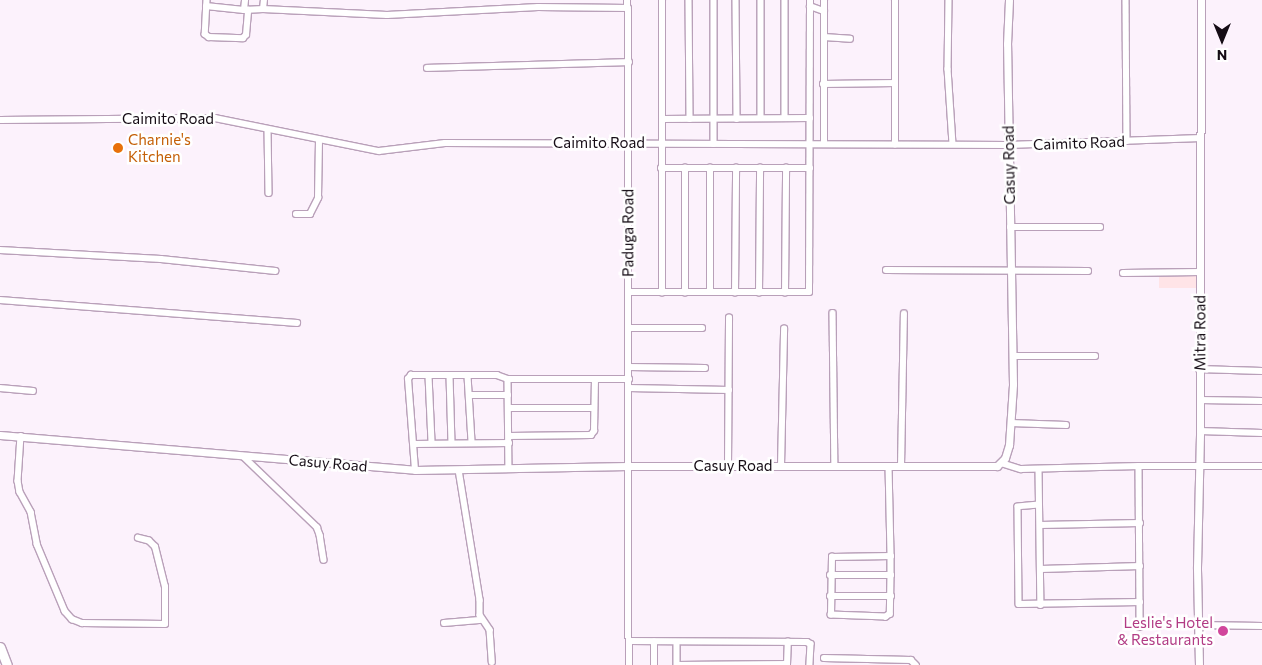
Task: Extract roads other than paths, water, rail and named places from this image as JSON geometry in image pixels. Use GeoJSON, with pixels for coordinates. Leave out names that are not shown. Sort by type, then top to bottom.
{"type":"FeatureCollection","features":[{"type":"Feature","properties":{"kind":"main road"},"geometry":{"type":"LineString","coordinates":[[0,647],[7,665]]}},
{"type":"Feature","properties":{"kind":"street"},"geometry":{"type":"LineString","coordinates":[[224,9],[225,0]]}},
{"type":"Feature","properties":{"kind":"street"},"geometry":{"type":"LineString","coordinates":[[245,0],[246,10],[246,35],[243,38],[209,37],[205,34],[206,3],[224,9],[246,10],[263,9],[403,15],[538,7],[628,8]]}},
{"type":"Feature","properties":{"kind":"street"},"geometry":{"type":"LineString","coordinates":[[263,9],[264,0]]}},
{"type":"Feature","properties":{"kind":"street","name":"Paduga Road"},"geometry":{"type":"LineString","coordinates":[[628,0],[629,665]]}},
{"type":"Feature","properties":{"kind":"street"},"geometry":{"type":"LineString","coordinates":[[662,0],[662,293]]}},
{"type":"Feature","properties":{"kind":"street"},"geometry":{"type":"LineString","coordinates":[[689,0],[690,119]]}},
{"type":"Feature","properties":{"kind":"street"},"geometry":{"type":"LineString","coordinates":[[714,0],[714,144]]}},
{"type":"Feature","properties":{"kind":"street"},"geometry":{"type":"LineString","coordinates":[[736,0],[737,119]]}},
{"type":"Feature","properties":{"kind":"street"},"geometry":{"type":"LineString","coordinates":[[761,0],[762,118]]}},
{"type":"Feature","properties":{"kind":"street"},"geometry":{"type":"LineString","coordinates":[[785,0],[785,118]]}},
{"type":"Feature","properties":{"kind":"street"},"geometry":{"type":"LineString","coordinates":[[824,0],[824,144]]}},
{"type":"Feature","properties":{"kind":"street"},"geometry":{"type":"LineString","coordinates":[[895,0],[895,145]]}},
{"type":"Feature","properties":{"kind":"street"},"geometry":{"type":"LineString","coordinates":[[949,0],[948,78],[953,144]]}},
{"type":"Feature","properties":{"kind":"street","name":"Casuy Road"},"geometry":{"type":"LineString","coordinates":[[0,434],[415,470],[628,466],[985,467],[1001,463],[1008,450],[1011,424],[1013,356],[1008,145],[1009,0]]}},
{"type":"Feature","properties":{"kind":"street"},"geometry":{"type":"LineString","coordinates":[[1126,0],[1127,141]]}},
{"type":"Feature","properties":{"kind":"street","name":"Mitra Road"},"geometry":{"type":"LineString","coordinates":[[1199,665],[1200,0]]}},
{"type":"Feature","properties":{"kind":"street"},"geometry":{"type":"LineString","coordinates":[[628,292],[785,293],[806,292],[810,290],[810,3],[824,10]]}},
{"type":"Feature","properties":{"kind":"street"},"geometry":{"type":"LineString","coordinates":[[824,37],[850,39]]}},
{"type":"Feature","properties":{"kind":"street"},"geometry":{"type":"LineString","coordinates":[[427,68],[628,62]]}},
{"type":"Feature","properties":{"kind":"street"},"geometry":{"type":"LineString","coordinates":[[823,84],[895,83]]}},
{"type":"Feature","properties":{"kind":"street","name":"Caimito Road"},"geometry":{"type":"LineString","coordinates":[[0,120],[209,117],[379,151],[440,143],[1008,145],[1201,138]]}},
{"type":"Feature","properties":{"kind":"street"},"geometry":{"type":"LineString","coordinates":[[662,119],[810,118]]}},
{"type":"Feature","properties":{"kind":"street"},"geometry":{"type":"LineString","coordinates":[[268,129],[270,193]]}},
{"type":"Feature","properties":{"kind":"street"},"geometry":{"type":"LineString","coordinates":[[296,214],[310,214],[318,198],[319,140]]}},
{"type":"Feature","properties":{"kind":"street"},"geometry":{"type":"LineString","coordinates":[[661,168],[810,168]]}},
{"type":"Feature","properties":{"kind":"street"},"geometry":{"type":"LineString","coordinates":[[685,168],[685,293]]}},
{"type":"Feature","properties":{"kind":"street"},"geometry":{"type":"LineString","coordinates":[[710,168],[710,292]]}},
{"type":"Feature","properties":{"kind":"street"},"geometry":{"type":"LineString","coordinates":[[735,293],[736,168]]}},
{"type":"Feature","properties":{"kind":"street"},"geometry":{"type":"LineString","coordinates":[[759,293],[760,168]]}},
{"type":"Feature","properties":{"kind":"street"},"geometry":{"type":"LineString","coordinates":[[785,293],[786,168]]}},
{"type":"Feature","properties":{"kind":"street"},"geometry":{"type":"LineString","coordinates":[[1010,226],[1100,227]]}},
{"type":"Feature","properties":{"kind":"street"},"geometry":{"type":"LineString","coordinates":[[0,250],[161,259],[275,271]]}},
{"type":"Feature","properties":{"kind":"street"},"geometry":{"type":"LineString","coordinates":[[886,270],[1088,271]]}},
{"type":"Feature","properties":{"kind":"street"},"geometry":{"type":"LineString","coordinates":[[1123,273],[1200,272]]}},
{"type":"Feature","properties":{"kind":"street"},"geometry":{"type":"LineString","coordinates":[[0,300],[297,323]]}},
{"type":"Feature","properties":{"kind":"street"},"geometry":{"type":"LineString","coordinates":[[833,313],[835,466]]}},
{"type":"Feature","properties":{"kind":"street"},"geometry":{"type":"LineString","coordinates":[[902,466],[904,314]]}},
{"type":"Feature","properties":{"kind":"street"},"geometry":{"type":"LineString","coordinates":[[728,466],[729,318]]}},
{"type":"Feature","properties":{"kind":"street"},"geometry":{"type":"LineString","coordinates":[[628,328],[702,328]]}},
{"type":"Feature","properties":{"kind":"street"},"geometry":{"type":"LineString","coordinates":[[781,466],[784,329]]}},
{"type":"Feature","properties":{"kind":"street"},"geometry":{"type":"LineString","coordinates":[[1013,356],[1095,356]]}},
{"type":"Feature","properties":{"kind":"street"},"geometry":{"type":"LineString","coordinates":[[629,367],[705,368]]}},
{"type":"Feature","properties":{"kind":"street"},"geometry":{"type":"LineString","coordinates":[[1200,370],[1262,371]]}},
{"type":"Feature","properties":{"kind":"street"},"geometry":{"type":"LineString","coordinates":[[415,470],[409,377],[411,375],[500,376],[508,379],[594,380],[629,378]]}},
{"type":"Feature","properties":{"kind":"street"},"geometry":{"type":"LineString","coordinates":[[429,376],[432,443]]}},
{"type":"Feature","properties":{"kind":"street"},"geometry":{"type":"LineString","coordinates":[[450,376],[452,443]]}},
{"type":"Feature","properties":{"kind":"street"},"geometry":{"type":"LineString","coordinates":[[468,376],[472,442]]}},
{"type":"Feature","properties":{"kind":"street"},"geometry":{"type":"LineString","coordinates":[[508,379],[509,469]]}},
{"type":"Feature","properties":{"kind":"street"},"geometry":{"type":"LineString","coordinates":[[509,436],[591,434],[594,431],[594,380]]}},
{"type":"Feature","properties":{"kind":"street"},"geometry":{"type":"LineString","coordinates":[[0,388],[33,391]]}},
{"type":"Feature","properties":{"kind":"street"},"geometry":{"type":"LineString","coordinates":[[629,388],[728,390]]}},
{"type":"Feature","properties":{"kind":"street"},"geometry":{"type":"LineString","coordinates":[[469,395],[508,395]]}},
{"type":"Feature","properties":{"kind":"street"},"geometry":{"type":"LineString","coordinates":[[1200,400],[1262,401]]}},
{"type":"Feature","properties":{"kind":"street"},"geometry":{"type":"LineString","coordinates":[[509,408],[594,408]]}},
{"type":"Feature","properties":{"kind":"street"},"geometry":{"type":"LineString","coordinates":[[1011,424],[1066,425]]}},
{"type":"Feature","properties":{"kind":"street"},"geometry":{"type":"LineString","coordinates":[[1200,431],[1262,433]]}},
{"type":"Feature","properties":{"kind":"street"},"geometry":{"type":"LineString","coordinates":[[21,436],[18,481],[20,492],[31,512],[37,544],[65,611],[72,619],[82,623],[165,624],[165,586],[155,546],[138,538]]}},
{"type":"Feature","properties":{"kind":"street"},"geometry":{"type":"LineString","coordinates":[[414,444],[509,443]]}},
{"type":"Feature","properties":{"kind":"street"},"geometry":{"type":"LineString","coordinates":[[243,456],[317,527],[324,560]]}},
{"type":"Feature","properties":{"kind":"street"},"geometry":{"type":"LineString","coordinates":[[1001,463],[1012,468],[1038,469],[1199,465],[1262,466]]}},
{"type":"Feature","properties":{"kind":"street"},"geometry":{"type":"LineString","coordinates":[[889,466],[891,556],[891,596],[888,616],[835,617],[830,613],[830,575],[831,559],[833,556],[891,556]]}},
{"type":"Feature","properties":{"kind":"street"},"geometry":{"type":"LineString","coordinates":[[1139,466],[1140,627]]}},
{"type":"Feature","properties":{"kind":"street"},"geometry":{"type":"LineString","coordinates":[[1038,469],[1041,605]]}},
{"type":"Feature","properties":{"kind":"street"},"geometry":{"type":"LineString","coordinates":[[459,470],[482,620],[490,630],[492,662]]}},
{"type":"Feature","properties":{"kind":"street"},"geometry":{"type":"LineString","coordinates":[[1039,505],[1018,507],[1018,603],[1022,605],[1041,605],[1140,602]]}},
{"type":"Feature","properties":{"kind":"street"},"geometry":{"type":"LineString","coordinates":[[1040,526],[1140,523]]}},
{"type":"Feature","properties":{"kind":"street"},"geometry":{"type":"LineString","coordinates":[[1041,568],[1140,566]]}},
{"type":"Feature","properties":{"kind":"street"},"geometry":{"type":"LineString","coordinates":[[830,575],[891,575]]}},
{"type":"Feature","properties":{"kind":"street"},"geometry":{"type":"LineString","coordinates":[[830,596],[891,596]]}},
{"type":"Feature","properties":{"kind":"street"},"geometry":{"type":"LineString","coordinates":[[444,623],[482,620]]}},
{"type":"Feature","properties":{"kind":"street"},"geometry":{"type":"LineString","coordinates":[[1198,625],[1262,626]]}},
{"type":"Feature","properties":{"kind":"street"},"geometry":{"type":"LineString","coordinates":[[629,641],[810,643],[810,665]]}},
{"type":"Feature","properties":{"kind":"street"},"geometry":{"type":"LineString","coordinates":[[654,642],[654,665]]}},
{"type":"Feature","properties":{"kind":"street"},"geometry":{"type":"LineString","coordinates":[[677,642],[677,665],[787,665],[788,642]]}},
{"type":"Feature","properties":{"kind":"street"},"geometry":{"type":"LineString","coordinates":[[824,658],[911,660],[916,665]]}},
{"type":"Feature","properties":{"kind":"place","name":"Charnie's Kitchen"},"geometry":{"type":"Point","coordinates":[118,148]}},
{"type":"Feature","properties":{"kind":"place","name":"Leslie's Hotel & Restaurants"},"geometry":{"type":"Point","coordinates":[1223,631]}}]}
